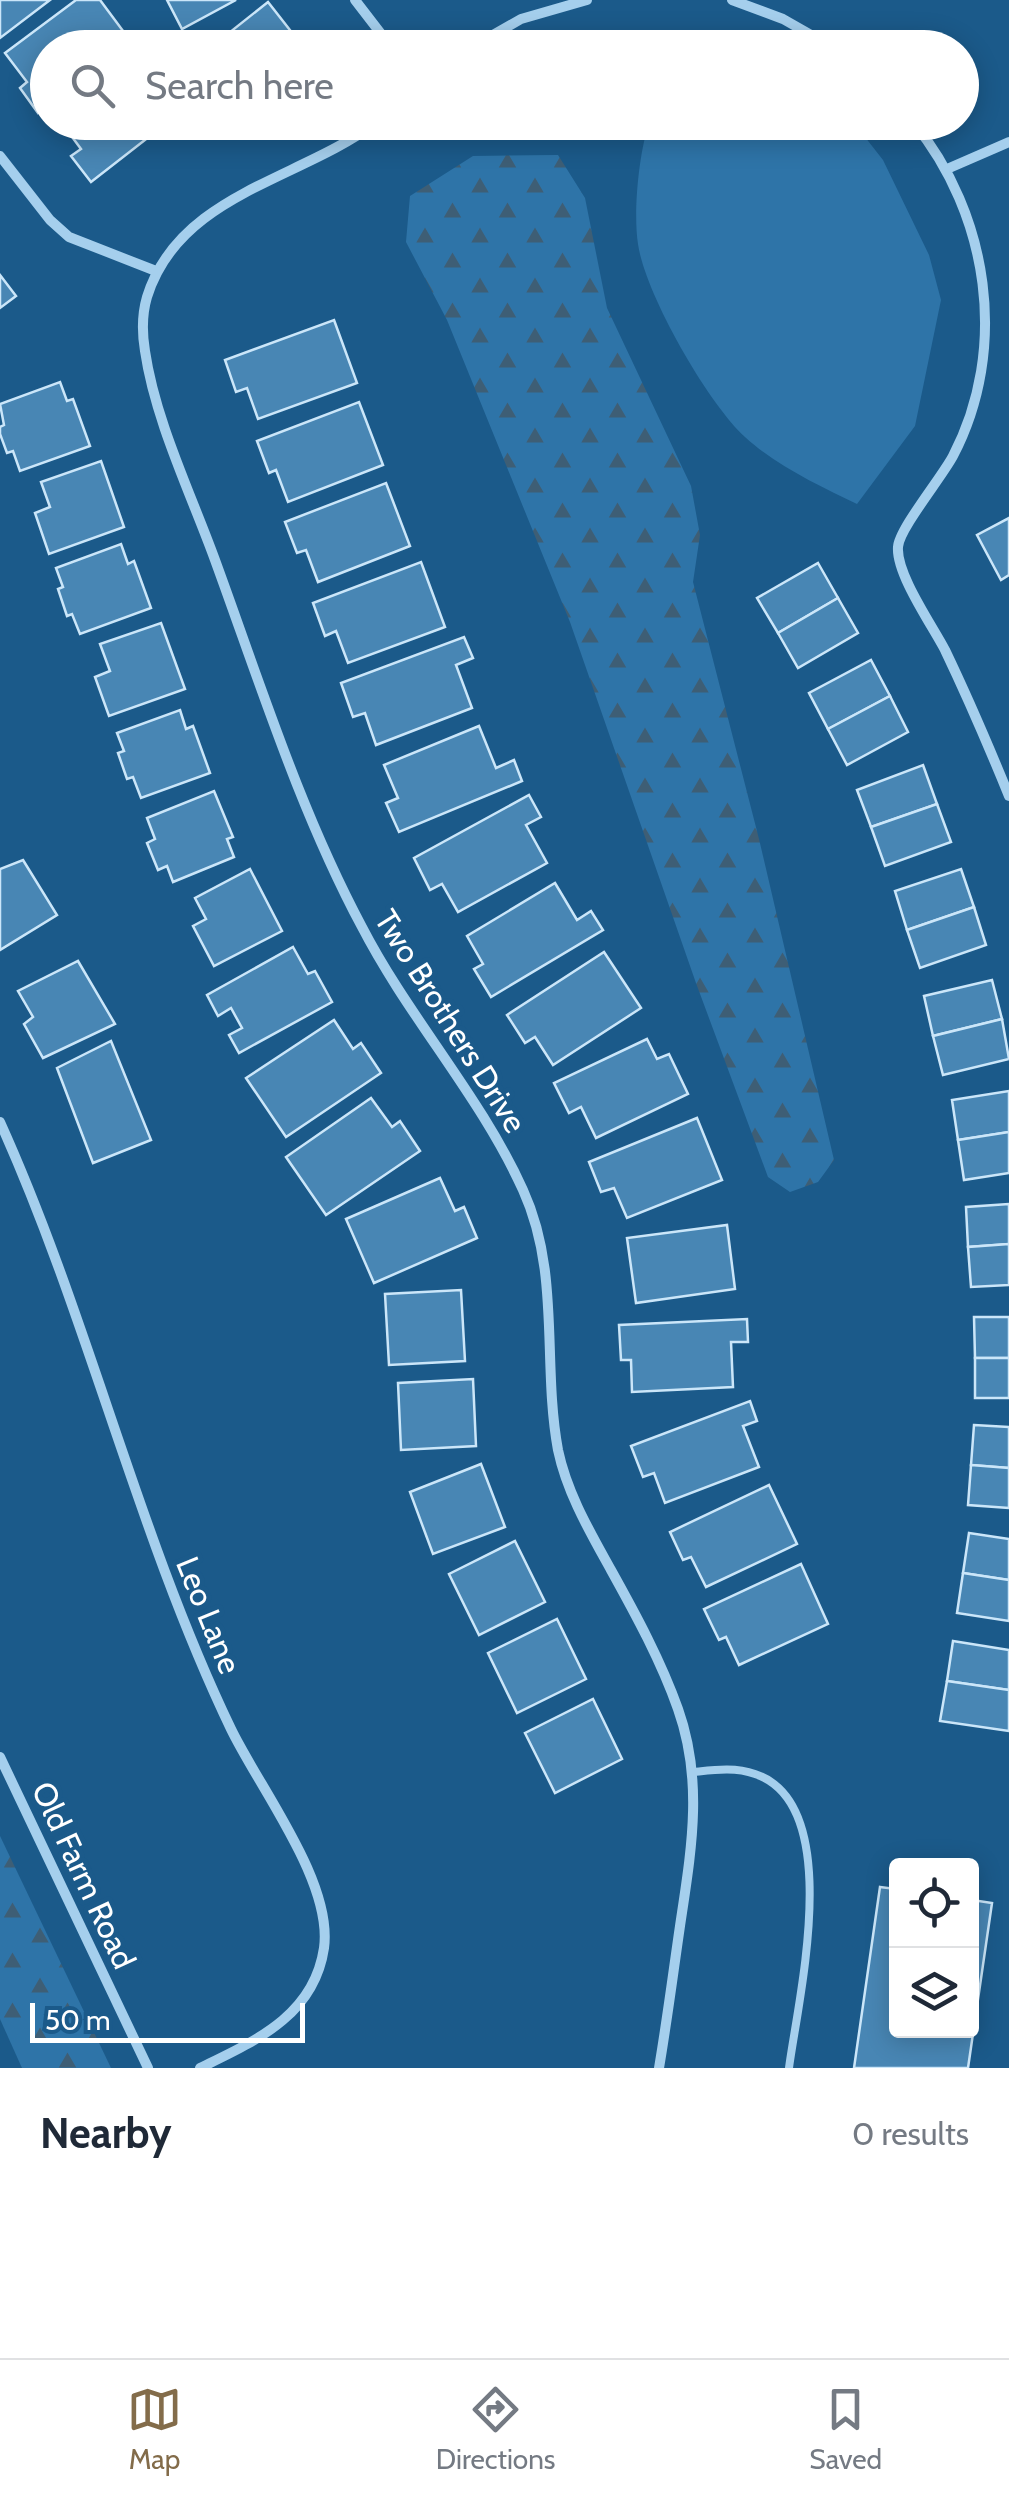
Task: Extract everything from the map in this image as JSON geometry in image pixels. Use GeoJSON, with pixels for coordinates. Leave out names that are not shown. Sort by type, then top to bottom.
{"type":"FeatureCollection","features":[{"type":"Feature","properties":{"kind":"street"},"geometry":{"type":"LineString","coordinates":[[354,0],[378,30]]}},
{"type":"Feature","properties":{"kind":"street"},"geometry":{"type":"LineString","coordinates":[[502,30],[521,19],[587,0]]}},
{"type":"Feature","properties":{"kind":"street"},"geometry":{"type":"LineString","coordinates":[[732,0],[802,30]]}},
{"type":"Feature","properties":{"kind":"street","name":"Two Brothers Drive"},"geometry":{"type":"LineString","coordinates":[[349,140],[213,212],[176,242],[156,271],[144,305],[143,325],[153,387],[330,866],[376,954],[507,1158],[525,1194],[547,1271],[559,1452],[570,1490],[641,1626],[678,1708],[694,1772],[692,1839],[659,2068]]}},
{"type":"Feature","properties":{"kind":"street"},"geometry":{"type":"LineString","coordinates":[[926,140],[946,168],[978,249],[985,294],[985,338],[970,417],[955,452],[898,546],[908,578],[944,648],[1009,796]]}},
{"type":"Feature","properties":{"kind":"street"},"geometry":{"type":"LineString","coordinates":[[946,168],[1009,142]]}},
{"type":"Feature","properties":{"kind":"street"},"geometry":{"type":"LineString","coordinates":[[0,156],[50,220],[69,237],[156,271]]}},
{"type":"Feature","properties":{"kind":"street","name":"Leo Lane"},"geometry":{"type":"LineString","coordinates":[[0,1122],[32,1195],[176,1603],[238,1742],[310,1874],[323,1918],[324,1946],[306,1998],[285,2021],[254,2042],[200,2068]]}},
{"type":"Feature","properties":{"kind":"street","name":"Old Farm Road"},"geometry":{"type":"LineString","coordinates":[[0,1758],[148,2068]]}},
{"type":"Feature","properties":{"kind":"lane"},"geometry":{"type":"LineString","coordinates":[[694,1772],[724,1769],[757,1774],[780,1790],[799,1819],[810,1857],[810,1912],[789,2068]]}},
{"type":"Feature","properties":{"kind":"green space"},"geometry":{"type":"Polygon","coordinates":[[[645,140],[867,140],[883,160],[929,255],[941,300],[915,426],[857,504],[784,466],[757,447],[730,421],[697,374],[665,318],[643,265],[636,216],[645,140]]]}},
{"type":"Feature","properties":{"kind":"green space"},"geometry":{"type":"Polygon","coordinates":[[[558,155],[585,198],[607,308],[691,486],[700,535],[693,582],[759,839],[834,1160],[818,1182],[790,1192],[768,1177],[570,622],[447,320],[406,242],[410,196],[473,156],[558,155]]]}},
{"type":"Feature","properties":{"kind":"green space"},"geometry":{"type":"Polygon","coordinates":[[[0,1836],[111,2068],[22,2068],[0,2019],[0,1836]]]}},
{"type":"Feature","properties":{"kind":"building"},"geometry":{"type":"Polygon","coordinates":[[[0,0],[50,0],[0,38],[0,0]]]}},
{"type":"Feature","properties":{"kind":"building"},"geometry":{"type":"Polygon","coordinates":[[[76,0],[100,0],[122,30],[36,30],[76,0]]]}},
{"type":"Feature","properties":{"kind":"building"},"geometry":{"type":"Polygon","coordinates":[[[167,0],[236,0],[182,29],[167,0]]]}},
{"type":"Feature","properties":{"kind":"building"},"geometry":{"type":"Polygon","coordinates":[[[268,2],[290,30],[233,30],[268,2]]]}},
{"type":"Feature","properties":{"kind":"building"},"geometry":{"type":"Polygon","coordinates":[[[30,34],[30,102],[20,88],[27,82],[5,53],[30,34]]]}},
{"type":"Feature","properties":{"kind":"building"},"geometry":{"type":"Polygon","coordinates":[[[74,140],[145,140],[91,182],[71,156],[81,149],[74,140]]]}},
{"type":"Feature","properties":{"kind":"building"},"geometry":{"type":"Polygon","coordinates":[[[0,275],[16,296],[0,308],[0,275]]]}},
{"type":"Feature","properties":{"kind":"building"},"geometry":{"type":"Polygon","coordinates":[[[334,320],[357,383],[258,419],[247,388],[236,392],[225,360],[334,320]]]}},
{"type":"Feature","properties":{"kind":"building"},"geometry":{"type":"Polygon","coordinates":[[[60,382],[67,401],[73,399],[90,446],[20,471],[13,451],[7,453],[0,434],[4,425],[0,404],[60,382]]]}},
{"type":"Feature","properties":{"kind":"building"},"geometry":{"type":"Polygon","coordinates":[[[359,402],[383,465],[288,502],[276,470],[269,473],[257,441],[359,402]]]}},
{"type":"Feature","properties":{"kind":"building"},"geometry":{"type":"Polygon","coordinates":[[[101,461],[124,527],[49,554],[35,513],[50,507],[41,482],[101,461]]]}},
{"type":"Feature","properties":{"kind":"building"},"geometry":{"type":"Polygon","coordinates":[[[386,483],[410,546],[318,582],[306,550],[297,553],[285,522],[386,483]]]}},
{"type":"Feature","properties":{"kind":"building"},"geometry":{"type":"Polygon","coordinates":[[[1009,518],[1009,575],[1001,580],[977,535],[1009,518]]]}},
{"type":"Feature","properties":{"kind":"building"},"geometry":{"type":"Polygon","coordinates":[[[121,544],[128,564],[134,561],[151,608],[80,634],[72,614],[67,616],[56,568],[121,544]]]}},
{"type":"Feature","properties":{"kind":"building"},"geometry":{"type":"Polygon","coordinates":[[[421,562],[445,627],[348,663],[336,631],[325,636],[313,603],[421,562]]]}},
{"type":"Feature","properties":{"kind":"building"},"geometry":{"type":"Polygon","coordinates":[[[818,563],[838,598],[778,633],[757,598],[818,563]]]}},
{"type":"Feature","properties":{"kind":"building"},"geometry":{"type":"Polygon","coordinates":[[[838,598],[858,633],[798,668],[778,633],[838,598]]]}},
{"type":"Feature","properties":{"kind":"building"},"geometry":{"type":"Polygon","coordinates":[[[161,623],[185,689],[109,716],[95,677],[110,671],[100,644],[161,623]]]}},
{"type":"Feature","properties":{"kind":"building"},"geometry":{"type":"Polygon","coordinates":[[[464,637],[473,658],[456,665],[472,708],[376,745],[365,713],[353,717],[341,683],[464,637]]]}},
{"type":"Feature","properties":{"kind":"building"},"geometry":{"type":"Polygon","coordinates":[[[871,660],[890,696],[828,729],[809,693],[871,660]]]}},
{"type":"Feature","properties":{"kind":"building"},"geometry":{"type":"Polygon","coordinates":[[[890,696],[908,732],[847,765],[828,729],[890,696]]]}},
{"type":"Feature","properties":{"kind":"building"},"geometry":{"type":"Polygon","coordinates":[[[180,710],[186,729],[193,726],[210,773],[141,798],[133,777],[127,779],[118,753],[124,751],[117,733],[180,710]]]}},
{"type":"Feature","properties":{"kind":"building"},"geometry":{"type":"Polygon","coordinates":[[[479,726],[496,768],[514,760],[522,781],[399,832],[386,803],[398,798],[384,765],[479,726]]]}},
{"type":"Feature","properties":{"kind":"building"},"geometry":{"type":"Polygon","coordinates":[[[923,765],[937,804],[871,827],[857,790],[923,765]]]}},
{"type":"Feature","properties":{"kind":"building"},"geometry":{"type":"Polygon","coordinates":[[[214,791],[233,837],[227,839],[234,857],[173,882],[167,866],[158,870],[147,843],[155,839],[147,818],[214,791]]]}},
{"type":"Feature","properties":{"kind":"building"},"geometry":{"type":"Polygon","coordinates":[[[529,795],[541,817],[526,825],[547,863],[458,912],[442,884],[430,890],[414,858],[529,795]]]}},
{"type":"Feature","properties":{"kind":"building"},"geometry":{"type":"Polygon","coordinates":[[[937,804],[951,842],[885,866],[871,827],[937,804]]]}},
{"type":"Feature","properties":{"kind":"building"},"geometry":{"type":"Polygon","coordinates":[[[23,860],[57,915],[0,950],[0,869],[23,860]]]}},
{"type":"Feature","properties":{"kind":"building"},"geometry":{"type":"Polygon","coordinates":[[[250,869],[282,931],[214,966],[193,926],[206,919],[195,898],[250,869]]]}},
{"type":"Feature","properties":{"kind":"building"},"geometry":{"type":"Polygon","coordinates":[[[961,869],[974,907],[907,930],[895,891],[961,869]]]}},
{"type":"Feature","properties":{"kind":"building"},"geometry":{"type":"Polygon","coordinates":[[[555,883],[577,920],[591,911],[603,930],[491,997],[474,969],[483,964],[467,936],[555,883]]]}},
{"type":"Feature","properties":{"kind":"building"},"geometry":{"type":"Polygon","coordinates":[[[974,907],[986,945],[920,968],[907,930],[974,907]]]}},
{"type":"Feature","properties":{"kind":"building"},"geometry":{"type":"Polygon","coordinates":[[[293,947],[308,974],[315,971],[332,1002],[239,1053],[229,1035],[242,1028],[231,1008],[218,1016],[207,995],[293,947]]]}},
{"type":"Feature","properties":{"kind":"building"},"geometry":{"type":"Polygon","coordinates":[[[604,952],[641,1008],[553,1065],[535,1037],[525,1043],[507,1015],[604,952]]]}},
{"type":"Feature","properties":{"kind":"building"},"geometry":{"type":"Polygon","coordinates":[[[78,961],[115,1024],[43,1058],[24,1024],[33,1017],[18,991],[78,961]]]}},
{"type":"Feature","properties":{"kind":"building"},"geometry":{"type":"Polygon","coordinates":[[[992,980],[1002,1019],[933,1036],[924,996],[992,980]]]}},
{"type":"Feature","properties":{"kind":"building"},"geometry":{"type":"Polygon","coordinates":[[[1002,1019],[1009,1059],[943,1075],[933,1036],[1002,1019]]]}},
{"type":"Feature","properties":{"kind":"building"},"geometry":{"type":"Polygon","coordinates":[[[334,1020],[353,1049],[361,1043],[381,1073],[286,1137],[246,1078],[334,1020]]]}},
{"type":"Feature","properties":{"kind":"building"},"geometry":{"type":"Polygon","coordinates":[[[647,1039],[657,1059],[669,1054],[688,1094],[596,1138],[581,1107],[569,1113],[554,1083],[647,1039]]]}},
{"type":"Feature","properties":{"kind":"building"},"geometry":{"type":"Polygon","coordinates":[[[111,1041],[151,1140],[93,1163],[57,1068],[111,1041]]]}},
{"type":"Feature","properties":{"kind":"building"},"geometry":{"type":"Polygon","coordinates":[[[1009,1091],[1009,1132],[958,1140],[952,1100],[1009,1091]]]}},
{"type":"Feature","properties":{"kind":"building"},"geometry":{"type":"Polygon","coordinates":[[[371,1098],[392,1127],[400,1121],[420,1151],[326,1215],[286,1157],[371,1098]]]}},
{"type":"Feature","properties":{"kind":"building"},"geometry":{"type":"Polygon","coordinates":[[[697,1118],[722,1180],[627,1218],[614,1188],[601,1192],[589,1162],[697,1118]]]}},
{"type":"Feature","properties":{"kind":"building"},"geometry":{"type":"Polygon","coordinates":[[[1009,1132],[1009,1173],[964,1180],[958,1140],[1009,1132]]]}},
{"type":"Feature","properties":{"kind":"building"},"geometry":{"type":"Polygon","coordinates":[[[440,1178],[455,1211],[464,1207],[477,1238],[374,1283],[346,1219],[440,1178]]]}},
{"type":"Feature","properties":{"kind":"building"},"geometry":{"type":"Polygon","coordinates":[[[1009,1204],[1009,1244],[968,1247],[966,1207],[1009,1204]]]}},
{"type":"Feature","properties":{"kind":"building"},"geometry":{"type":"Polygon","coordinates":[[[727,1225],[735,1289],[636,1303],[627,1238],[727,1225]]]}},
{"type":"Feature","properties":{"kind":"building"},"geometry":{"type":"Polygon","coordinates":[[[1009,1244],[1009,1285],[971,1287],[968,1247],[1009,1244]]]}},
{"type":"Feature","properties":{"kind":"building"},"geometry":{"type":"Polygon","coordinates":[[[461,1290],[465,1361],[389,1365],[385,1294],[461,1290]]]}},
{"type":"Feature","properties":{"kind":"building"},"geometry":{"type":"Polygon","coordinates":[[[974,1317],[1009,1317],[1009,1358],[975,1358],[974,1317]]]}},
{"type":"Feature","properties":{"kind":"building"},"geometry":{"type":"Polygon","coordinates":[[[747,1319],[748,1342],[731,1342],[733,1387],[632,1392],[631,1360],[621,1360],[619,1325],[747,1319]]]}},
{"type":"Feature","properties":{"kind":"building"},"geometry":{"type":"Polygon","coordinates":[[[975,1358],[1009,1358],[1009,1398],[975,1398],[975,1358]]]}},
{"type":"Feature","properties":{"kind":"building"},"geometry":{"type":"Polygon","coordinates":[[[473,1379],[476,1446],[401,1450],[398,1383],[473,1379]]]}},
{"type":"Feature","properties":{"kind":"building"},"geometry":{"type":"Polygon","coordinates":[[[750,1401],[757,1421],[743,1426],[759,1467],[665,1503],[654,1473],[643,1477],[631,1446],[750,1401]]]}},
{"type":"Feature","properties":{"kind":"building"},"geometry":{"type":"Polygon","coordinates":[[[974,1425],[1009,1427],[1009,1468],[971,1465],[974,1425]]]}},
{"type":"Feature","properties":{"kind":"building"},"geometry":{"type":"Polygon","coordinates":[[[481,1464],[505,1527],[433,1554],[410,1492],[481,1464]]]}},
{"type":"Feature","properties":{"kind":"building"},"geometry":{"type":"Polygon","coordinates":[[[971,1465],[1009,1468],[1009,1508],[968,1505],[971,1465]]]}},
{"type":"Feature","properties":{"kind":"building"},"geometry":{"type":"Polygon","coordinates":[[[769,1485],[797,1544],[706,1587],[691,1557],[683,1560],[670,1532],[769,1485]]]}},
{"type":"Feature","properties":{"kind":"building"},"geometry":{"type":"Polygon","coordinates":[[[969,1533],[1009,1539],[1009,1580],[963,1573],[969,1533]]]}},
{"type":"Feature","properties":{"kind":"building"},"geometry":{"type":"Polygon","coordinates":[[[515,1541],[545,1602],[479,1635],[449,1574],[515,1541]]]}},
{"type":"Feature","properties":{"kind":"building"},"geometry":{"type":"Polygon","coordinates":[[[801,1564],[828,1624],[739,1665],[726,1637],[719,1640],[704,1609],[801,1564]]]}},
{"type":"Feature","properties":{"kind":"building"},"geometry":{"type":"Polygon","coordinates":[[[963,1573],[1009,1580],[1009,1621],[957,1613],[963,1573]]]}},
{"type":"Feature","properties":{"kind":"building"},"geometry":{"type":"Polygon","coordinates":[[[557,1619],[586,1679],[517,1713],[488,1653],[557,1619]]]}},
{"type":"Feature","properties":{"kind":"building"},"geometry":{"type":"Polygon","coordinates":[[[953,1641],[1009,1650],[1009,1690],[947,1681],[953,1641]]]}},
{"type":"Feature","properties":{"kind":"building"},"geometry":{"type":"Polygon","coordinates":[[[947,1681],[1009,1690],[1009,1731],[940,1721],[947,1681]]]}},
{"type":"Feature","properties":{"kind":"building"},"geometry":{"type":"Polygon","coordinates":[[[593,1699],[622,1759],[555,1793],[525,1733],[593,1699]]]}},
{"type":"Feature","properties":{"kind":"building"},"geometry":{"type":"Polygon","coordinates":[[[880,1887],[889,1888],[889,2038],[972,2038],[968,2068],[854,2068],[880,1887]]]}},
{"type":"Feature","properties":{"kind":"building"},"geometry":{"type":"Polygon","coordinates":[[[979,1901],[992,1903],[979,1992],[979,1901]]]}}]}
